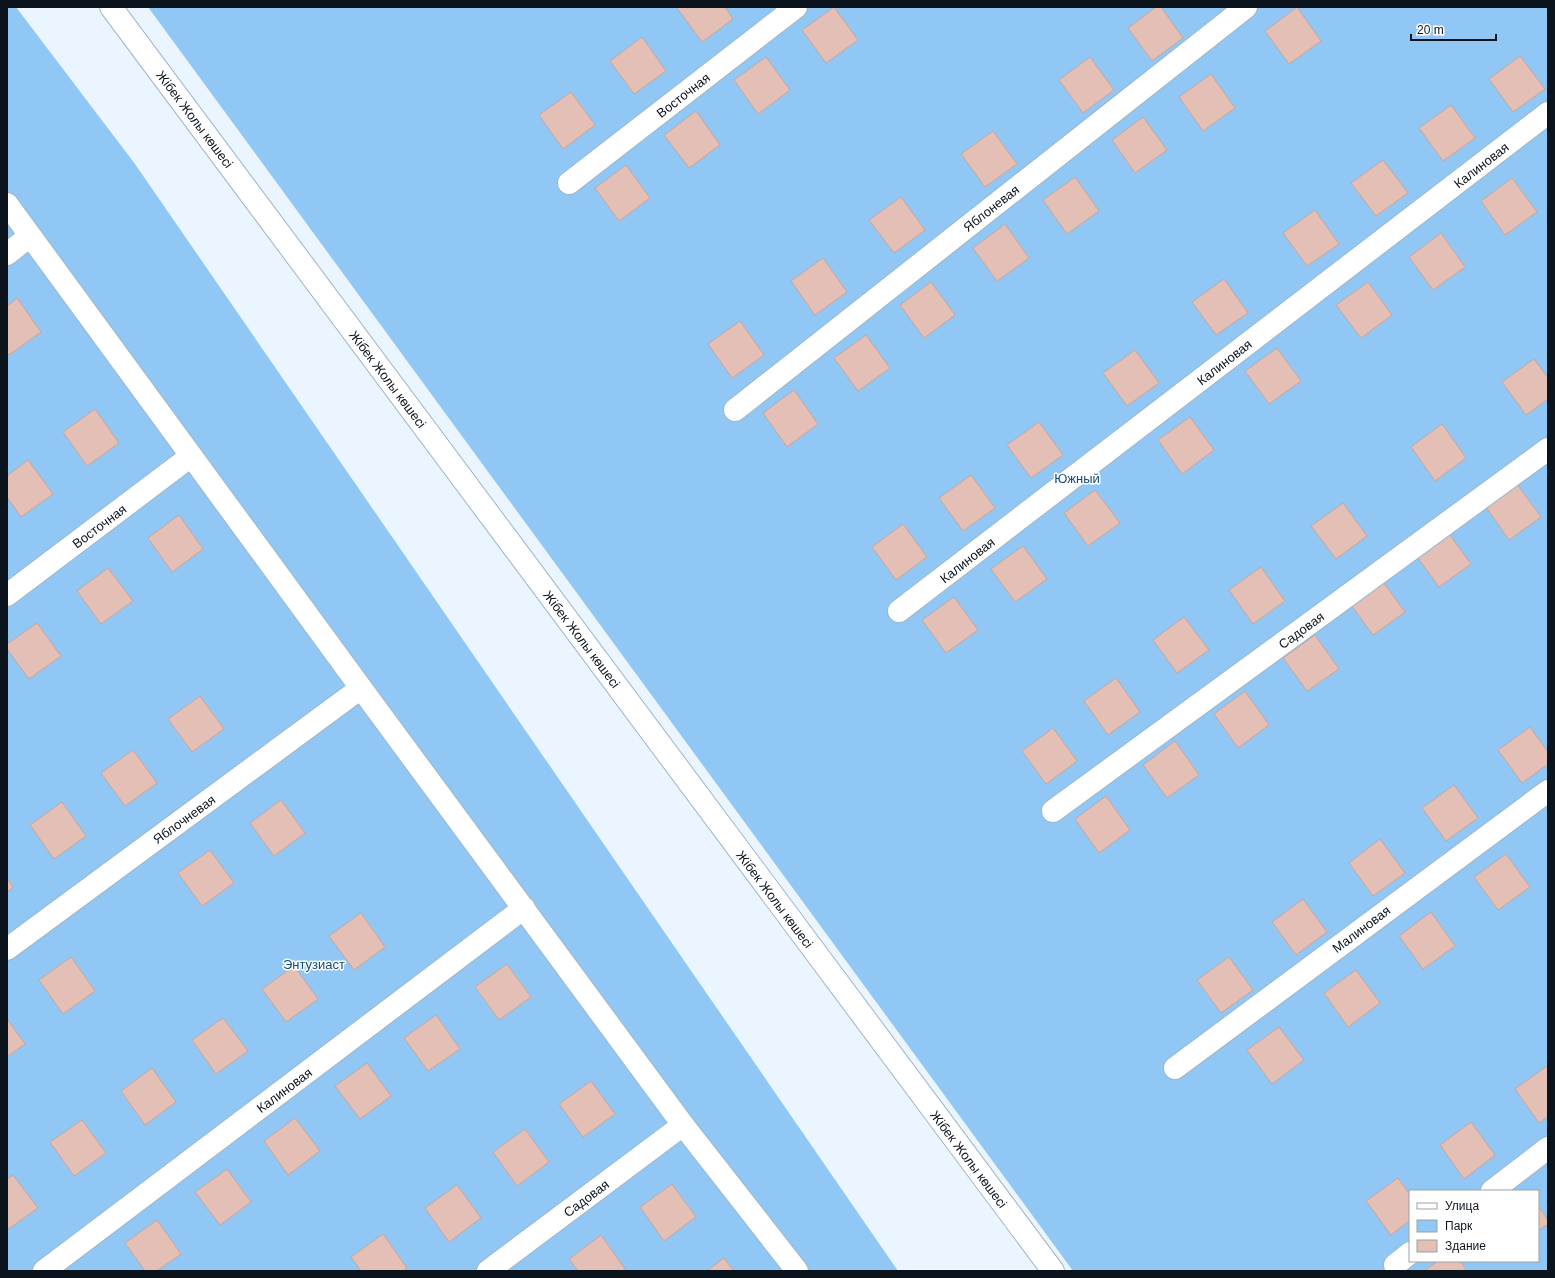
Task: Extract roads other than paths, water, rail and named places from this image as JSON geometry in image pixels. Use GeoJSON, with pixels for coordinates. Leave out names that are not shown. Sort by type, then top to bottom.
{"type":"FeatureCollection","features":[{"type":"Feature","properties":{"kind":"main road","name":"Жібек Жолы көшесі"},"geometry":{"type":"LineString","coordinates":[[111,7],[1052,1271]]}},
{"type":"Feature","properties":{"kind":"main road","name":"Восточная"},"geometry":{"type":"LineString","coordinates":[[569,183],[796,7]]}},
{"type":"Feature","properties":{"kind":"main road","name":"Яблоневая"},"geometry":{"type":"LineString","coordinates":[[735,410],[1246,7]]}},
{"type":"Feature","properties":{"kind":"main road","name":"Калиновая"},"geometry":{"type":"LineString","coordinates":[[899,611],[1548,113]]}},
{"type":"Feature","properties":{"kind":"main road"},"geometry":{"type":"LineString","coordinates":[[7,204],[683,1125],[797,1271]]}},
{"type":"Feature","properties":{"kind":"main road"},"geometry":{"type":"LineString","coordinates":[[7,254],[30,236]]}},
{"type":"Feature","properties":{"kind":"main road","name":"Садовая"},"geometry":{"type":"LineString","coordinates":[[1053,811],[1548,449]]}},
{"type":"Feature","properties":{"kind":"main road","name":"Восточная"},"geometry":{"type":"LineString","coordinates":[[7,595],[191,456]]}},
{"type":"Feature","properties":{"kind":"main road","name":"Яблочневая"},"geometry":{"type":"LineString","coordinates":[[7,949],[361,688]]}},
{"type":"Feature","properties":{"kind":"main road","name":"Малиновая"},"geometry":{"type":"LineString","coordinates":[[1175,1068],[1548,791]]}},
{"type":"Feature","properties":{"kind":"main road","name":"Калиновая"},"geometry":{"type":"LineString","coordinates":[[44,1271],[524,908]]}},
{"type":"Feature","properties":{"kind":"main road","name":"Садовая"},"geometry":{"type":"LineString","coordinates":[[488,1271],[683,1125]]}},
{"type":"Feature","properties":{"kind":"main road"},"geometry":{"type":"LineString","coordinates":[[1493,1190],[1548,1148]]}},
{"type":"Feature","properties":{"kind":"park label","name":"Южный"},"geometry":{"type":"Point","coordinates":[1077,478]}},
{"type":"Feature","properties":{"kind":"park label","name":"Энтузиаст"},"geometry":{"type":"Point","coordinates":[314,964]}}]}
